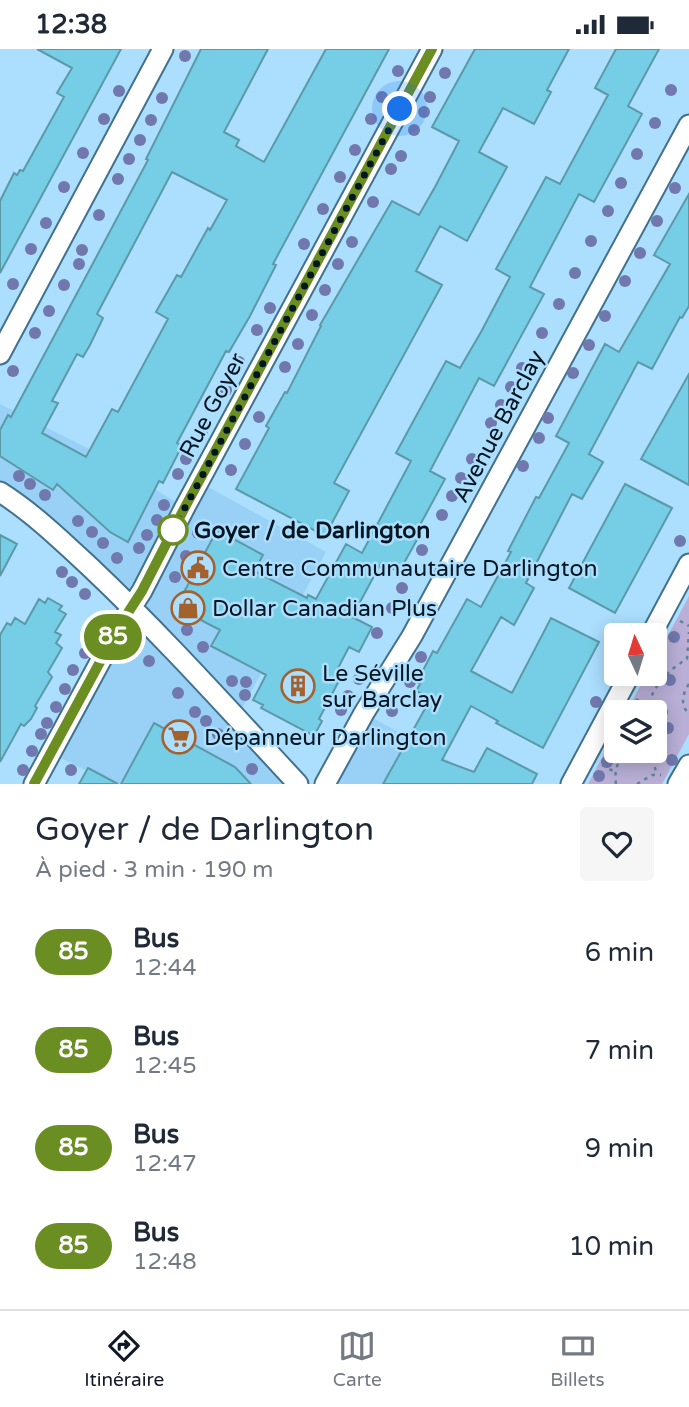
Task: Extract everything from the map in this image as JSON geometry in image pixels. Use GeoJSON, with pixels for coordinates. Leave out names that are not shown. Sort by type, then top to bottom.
{"type":"FeatureCollection","features":[{"type":"Feature","properties":{"kind":"street"},"geometry":{"type":"LineString","coordinates":[[0,354],[163,49]]}},
{"type":"Feature","properties":{"kind":"street","name":"Rue Goyer"},"geometry":{"type":"LineString","coordinates":[[34,784],[120,625],[142,591],[432,49]]}},
{"type":"Feature","properties":{"kind":"street","name":"Avenue Barclay"},"geometry":{"type":"LineString","coordinates":[[325,784],[364,713],[412,636],[689,125]]}},
{"type":"Feature","properties":{"kind":"street"},"geometry":{"type":"LineString","coordinates":[[0,492],[48,528],[132,607],[298,784]]}},
{"type":"Feature","properties":{"kind":"street"},"geometry":{"type":"LineString","coordinates":[[656,623],[689,563]]}},
{"type":"Feature","properties":{"kind":"street"},"geometry":{"type":"LineString","coordinates":[[571,784],[624,686]]}},
{"type":"Feature","properties":{"kind":"street"},"geometry":{"type":"LineString","coordinates":[[673,781],[689,765]]}},
{"type":"Feature","properties":{"kind":"path"},"geometry":{"type":"LineString","coordinates":[[675,617],[689,626]]}},
{"type":"Feature","properties":{"kind":"path"},"geometry":{"type":"LineString","coordinates":[[667,675],[687,659],[689,632]]}},
{"type":"Feature","properties":{"kind":"path"},"geometry":{"type":"LineString","coordinates":[[689,684],[682,700],[689,714]]}},
{"type":"Feature","properties":{"kind":"path"},"geometry":{"type":"LineString","coordinates":[[632,696],[638,700]]}},
{"type":"Feature","properties":{"kind":"path"},"geometry":{"type":"LineString","coordinates":[[596,761],[614,772]]}},
{"type":"Feature","properties":{"kind":"path"},"geometry":{"type":"LineString","coordinates":[[616,784],[614,772],[618,763]]}},
{"type":"Feature","properties":{"kind":"path"},"geometry":{"type":"LineString","coordinates":[[653,763],[657,774]]}},
{"type":"Feature","properties":{"kind":"path"},"geometry":{"type":"LineString","coordinates":[[637,784],[657,774],[673,781]]}},
{"type":"Feature","properties":{"kind":"shaded area"},"geometry":{"type":"Polygon","coordinates":[[[0,404],[89,449],[184,507],[199,482],[326,552],[237,718],[298,784],[115,784],[50,753],[132,607],[0,492],[0,404]]]}},
{"type":"Feature","properties":{"kind":"shaded area"},"geometry":{"type":"Polygon","coordinates":[[[689,596],[689,734],[662,784],[588,784],[604,754],[604,763],[667,763],[667,700],[633,700],[640,686],[667,686],[667,637],[689,596]]]}},
{"type":"Feature","properties":{"kind":"shaded area"},"geometry":{"type":"Polygon","coordinates":[[[364,713],[462,768],[455,784],[325,784],[364,713]]]}},
{"type":"Feature","properties":{"kind":"building"},"geometry":{"type":"Polygon","coordinates":[[[37,49],[121,49],[0,273],[0,201],[14,173],[17,175],[20,170],[23,171],[64,97],[57,93],[72,68],[37,49]]]}},
{"type":"Feature","properties":{"kind":"building"},"geometry":{"type":"Polygon","coordinates":[[[201,49],[268,49],[224,132],[239,140],[236,146],[264,162],[326,49],[389,49],[273,264],[276,265],[250,316],[229,352],[226,351],[177,443],[182,446],[163,483],[159,481],[128,542],[110,532],[57,484],[53,490],[0,456],[0,430],[8,415],[11,417],[148,160],[146,159],[201,49]],[[172,172],[97,314],[103,318],[90,345],[83,357],[77,354],[52,401],[58,403],[42,433],[86,457],[112,409],[118,412],[168,319],[156,312],[177,275],[181,277],[227,200],[172,172]]]}},
{"type":"Feature","properties":{"kind":"building"},"geometry":{"type":"Polygon","coordinates":[[[475,49],[569,49],[547,90],[551,92],[534,124],[503,108],[479,152],[507,167],[467,241],[440,226],[416,271],[442,285],[334,483],[349,491],[325,536],[236,489],[320,325],[392,201],[419,215],[435,187],[459,141],[432,127],[475,49]]]}},
{"type":"Feature","properties":{"kind":"building"},"geometry":{"type":"Polygon","coordinates":[[[616,49],[659,49],[628,106],[642,114],[594,202],[579,194],[530,287],[544,294],[494,386],[479,378],[430,471],[445,479],[414,536],[418,538],[399,572],[381,563],[352,617],[372,627],[359,652],[349,647],[337,670],[343,673],[319,719],[322,721],[314,736],[261,708],[263,705],[253,700],[266,675],[211,646],[220,630],[176,607],[217,530],[263,555],[254,571],[307,598],[308,595],[316,599],[346,544],[362,553],[411,461],[396,453],[446,361],[460,368],[481,332],[510,277],[496,269],[546,177],[560,184],[608,95],[595,88],[616,49]]]}},
{"type":"Feature","properties":{"kind":"building"},"geometry":{"type":"Polygon","coordinates":[[[689,194],[689,306],[682,318],[680,317],[652,369],[638,362],[589,454],[603,462],[582,499],[572,494],[526,583],[534,588],[514,625],[501,617],[471,671],[512,693],[551,618],[599,642],[543,748],[471,706],[442,760],[474,772],[487,748],[537,774],[532,784],[383,784],[431,698],[416,691],[420,684],[417,682],[433,651],[437,653],[467,599],[481,607],[511,552],[508,551],[536,497],[539,498],[569,443],[556,436],[605,344],[619,352],[670,264],[654,255],[689,194]]]}},
{"type":"Feature","properties":{"kind":"building"},"geometry":{"type":"Polygon","coordinates":[[[689,374],[689,485],[641,459],[689,374]]]}},
{"type":"Feature","properties":{"kind":"building"},"geometry":{"type":"Polygon","coordinates":[[[625,484],[672,508],[615,613],[569,588],[625,484]]]}},
{"type":"Feature","properties":{"kind":"building"},"geometry":{"type":"Polygon","coordinates":[[[0,535],[17,544],[0,576],[0,535]]]}},
{"type":"Feature","properties":{"kind":"building"},"geometry":{"type":"Polygon","coordinates":[[[48,598],[62,606],[59,610],[66,614],[55,632],[61,635],[56,643],[62,648],[48,672],[52,677],[35,706],[37,708],[24,726],[21,724],[0,762],[0,635],[7,623],[11,625],[15,618],[25,624],[39,599],[45,603],[48,598]]]}},
{"type":"Feature","properties":{"kind":"building"},"geometry":{"type":"Polygon","coordinates":[[[154,723],[235,767],[251,784],[121,784],[154,723]]]}},
{"type":"Feature","properties":{"kind":"building"},"geometry":{"type":"Polygon","coordinates":[[[88,768],[118,784],[79,784],[88,768]]]}},
{"type":"Feature","properties":{"kind":"bus line","name":"85"},"geometry":{"type":"LineString","coordinates":[[34,784],[120,625],[142,591],[432,49]]}},
{"type":"Feature","properties":{"kind":"place","name":"Goyer / de Darlington"},"geometry":{"type":"Point","coordinates":[173,530]}},
{"type":"Feature","properties":{"kind":"place","name":"Centre Communautaire Darlington"},"geometry":{"type":"Point","coordinates":[198,568]}},
{"type":"Feature","properties":{"kind":"place","name":"Dollar Canadian Plus"},"geometry":{"type":"Point","coordinates":[188,608]}},
{"type":"Feature","properties":{"kind":"place","name":"Le Séville sur Barclay"},"geometry":{"type":"Point","coordinates":[298,686]}},
{"type":"Feature","properties":{"kind":"place","name":"Dépanneur Darlington"},"geometry":{"type":"Point","coordinates":[179,737]}},
{"type":"Feature","properties":{"kind":"route"},"geometry":{"type":"LineString","coordinates":[[173,530],[400,109]]}}]}
